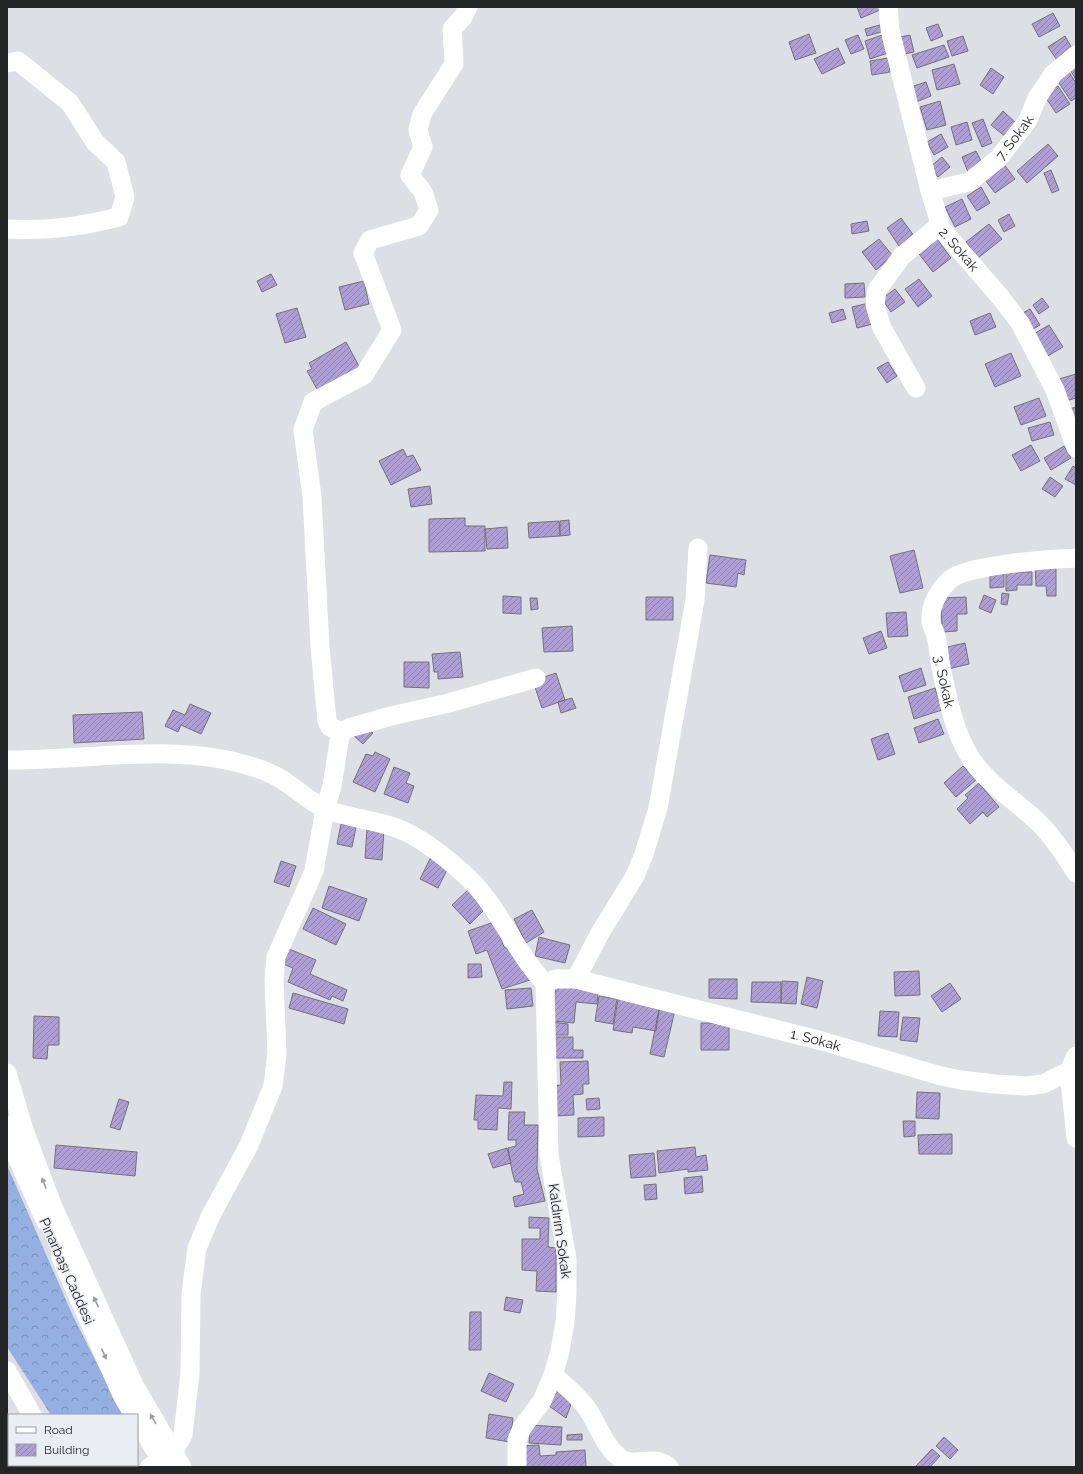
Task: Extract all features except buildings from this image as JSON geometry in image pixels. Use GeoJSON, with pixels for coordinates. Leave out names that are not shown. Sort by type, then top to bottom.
{"type":"FeatureCollection","features":[{"type":"Feature","properties":{"kind":"street"},"geometry":{"type":"LineString","coordinates":[[468,7],[463,17],[452,28],[454,64],[422,114],[418,130],[423,147],[410,175],[424,192],[429,210],[419,226],[370,240],[363,253],[392,330],[364,375],[313,402],[303,430],[312,497],[320,647],[327,721],[330,727],[342,732],[391,716],[449,703],[536,678]]}},
{"type":"Feature","properties":{"kind":"street","name":"2. Sokak"},"geometry":{"type":"LineString","coordinates":[[888,7],[890,30],[930,191],[939,220],[939,226],[1001,298],[1020,323],[1055,390],[1076,448]]}},
{"type":"Feature","properties":{"kind":"street","name":"7. Sokak"},"geometry":{"type":"LineString","coordinates":[[930,191],[969,182],[998,159],[1028,120],[1037,98],[1053,74],[1076,55]]}},
{"type":"Feature","properties":{"kind":"street"},"geometry":{"type":"LineString","coordinates":[[7,63],[18,61],[70,103],[95,142],[116,162],[125,197],[119,217],[81,227],[7,230]]}},
{"type":"Feature","properties":{"kind":"street"},"geometry":{"type":"LineString","coordinates":[[916,388],[882,328],[875,305],[877,290],[902,256],[939,226]]}},
{"type":"Feature","properties":{"kind":"street"},"geometry":{"type":"LineString","coordinates":[[576,979],[600,933],[636,876],[658,808],[695,600],[698,548]]}},
{"type":"Feature","properties":{"kind":"street","name":"3. Sokak"},"geometry":{"type":"LineString","coordinates":[[1076,558],[967,571],[952,579],[937,595],[931,622],[936,636],[952,717],[958,738],[990,782],[1038,822],[1049,834],[1076,873]]}},
{"type":"Feature","properties":{"kind":"street"},"geometry":{"type":"LineString","coordinates":[[166,1463],[183,1435],[186,1416],[190,1373],[191,1294],[197,1248],[210,1216],[254,1134],[273,1086],[277,1053],[274,966],[276,957],[314,871],[325,809],[332,786],[338,745],[342,732]]}},
{"type":"Feature","properties":{"kind":"street"},"geometry":{"type":"LineString","coordinates":[[7,760],[156,754],[197,756],[227,759],[269,773],[325,809],[398,828],[416,837],[440,854],[464,873],[478,888],[524,959],[545,983]]}},
{"type":"Feature","properties":{"kind":"street","name":"1. Sokak"},"geometry":{"type":"LineString","coordinates":[[545,983],[556,979],[576,979],[822,1041],[941,1076],[961,1080],[1026,1086],[1043,1084],[1072,1063]]}},
{"type":"Feature","properties":{"kind":"street","name":"Kaldırım Sokak"},"geometry":{"type":"LineString","coordinates":[[517,1467],[517,1440],[522,1428],[542,1401],[553,1375],[560,1351],[565,1322],[567,1273],[549,1156],[545,983]]}},
{"type":"Feature","properties":{"kind":"street"},"geometry":{"type":"LineString","coordinates":[[1072,1063],[1076,1138]]}},
{"type":"Feature","properties":{"kind":"street"},"geometry":{"type":"LineString","coordinates":[[7,1073],[24,1130],[53,1207],[134,1385],[166,1463]]}},
{"type":"Feature","properties":{"kind":"street","name":"Pınarbaşı Caddesi"},"geometry":{"type":"LineString","coordinates":[[7,1125],[21,1167],[122,1395],[133,1414]]}},
{"type":"Feature","properties":{"kind":"street"},"geometry":{"type":"LineString","coordinates":[[7,1371],[31,1414]]}},
{"type":"Feature","properties":{"kind":"street"},"geometry":{"type":"LineString","coordinates":[[553,1375],[573,1392],[587,1409],[599,1432],[620,1458],[629,1462],[658,1460],[669,1467]]}},
{"type":"Feature","properties":{"kind":"street"},"geometry":{"type":"LineString","coordinates":[[138,1421],[166,1463]]}},
{"type":"Feature","properties":{"kind":"green space"},"geometry":{"type":"Polygon","coordinates":[[[7,1165],[73,1316],[122,1414],[50,1414],[7,1347],[7,1165]]]}}]}
